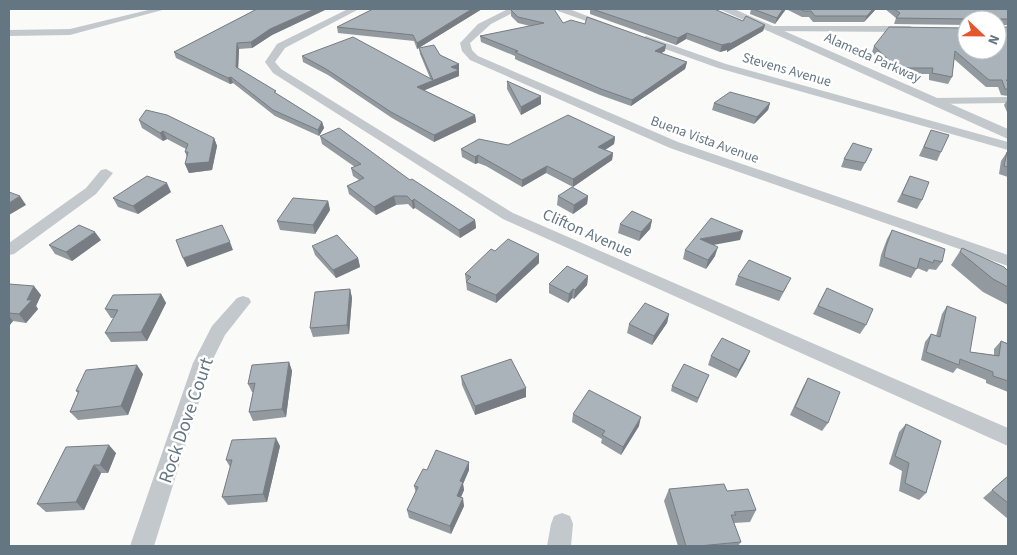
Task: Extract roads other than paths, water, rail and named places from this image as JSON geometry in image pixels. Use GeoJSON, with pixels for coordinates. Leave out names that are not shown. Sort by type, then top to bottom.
{"type":"FeatureCollection","features":[{"type":"Feature","properties":{"kind":"street"},"geometry":{"type":"LineString","coordinates":[[9,33],[70,32],[145,11],[162,9]]}},
{"type":"Feature","properties":{"kind":"street","name":"Clifton Avenue"},"geometry":{"type":"LineString","coordinates":[[355,9],[281,46],[270,62],[277,71],[508,216],[1008,437]]}},
{"type":"Feature","properties":{"kind":"street","name":"Buena Vista Avenue"},"geometry":{"type":"LineString","coordinates":[[516,9],[490,20],[470,35],[465,42],[467,51],[474,58],[674,145],[1008,261]]}},
{"type":"Feature","properties":{"kind":"street"},"geometry":{"type":"LineString","coordinates":[[561,9],[615,28]]}},
{"type":"Feature","properties":{"kind":"street","name":"Alameda Parkway"},"geometry":{"type":"LineString","coordinates":[[725,9],[1008,134]]}},
{"type":"Feature","properties":{"kind":"street"},"geometry":{"type":"LineString","coordinates":[[770,29],[918,29]]}},
{"type":"Feature","properties":{"kind":"street","name":"Stevens Avenue"},"geometry":{"type":"LineString","coordinates":[[632,34],[722,66],[1008,146]]}},
{"type":"Feature","properties":{"kind":"street"},"geometry":{"type":"LineString","coordinates":[[933,101],[1008,100]]}},
{"type":"Feature","properties":{"kind":"street"},"geometry":{"type":"LineString","coordinates":[[9,250],[91,191],[106,173]]}},
{"type":"Feature","properties":{"kind":"street","name":"Rock Dove Court"},"geometry":{"type":"LineString","coordinates":[[142,546],[202,363],[218,331],[243,302]]}}]}
